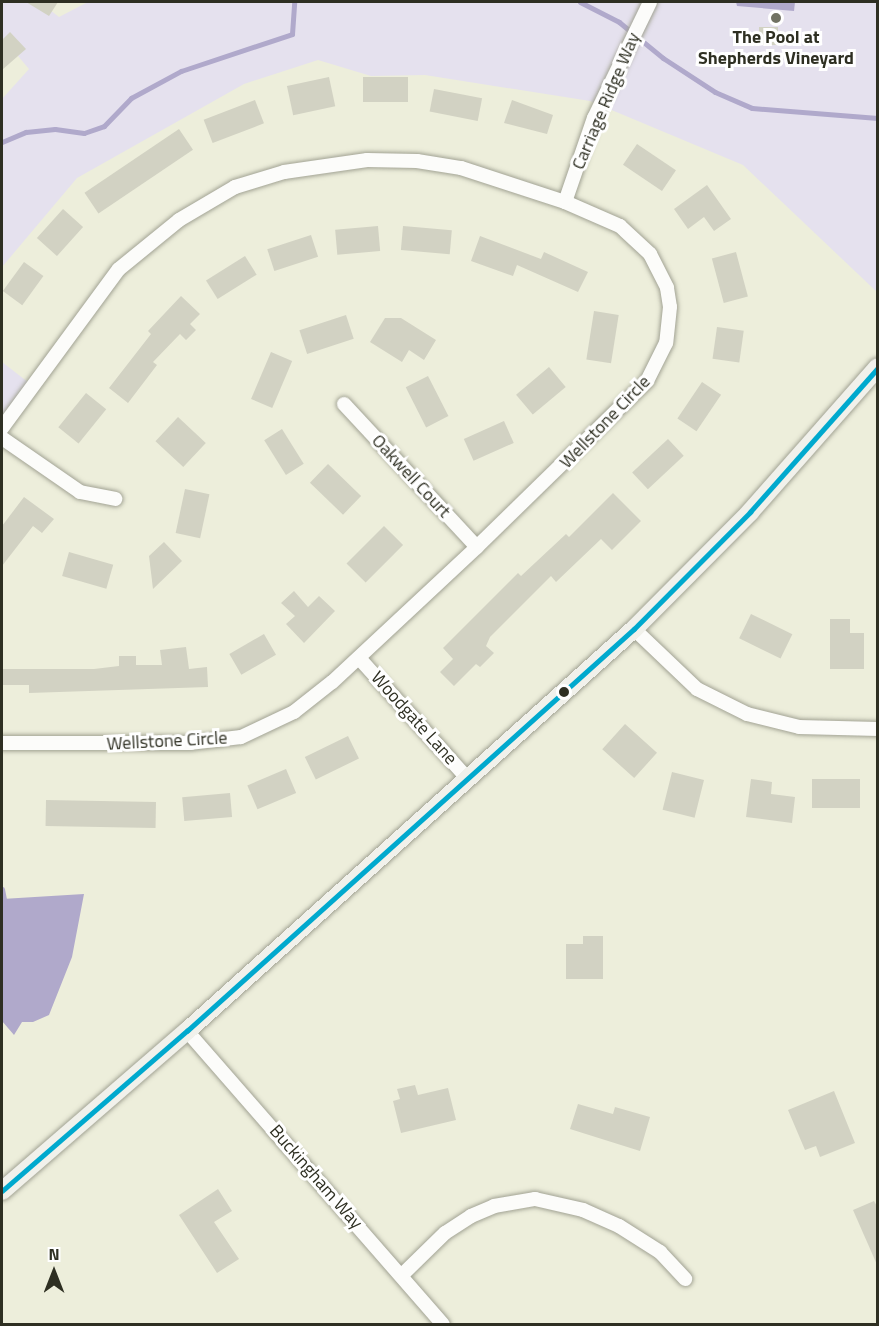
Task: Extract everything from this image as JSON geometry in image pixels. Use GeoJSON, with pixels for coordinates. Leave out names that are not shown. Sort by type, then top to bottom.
{"type":"FeatureCollection","features":[{"type":"Feature","properties":{"kind":"main road"},"geometry":{"type":"LineString","coordinates":[[2,1191],[188,1031],[633,628],[750,512],[878,367]]}},
{"type":"Feature","properties":{"kind":"street","name":"Carriage Ridge Way"},"geometry":{"type":"LineString","coordinates":[[565,202],[594,118],[650,2]]}},
{"type":"Feature","properties":{"kind":"street","name":"Wellstone Circle"},"geometry":{"type":"LineString","coordinates":[[2,428],[119,269],[179,220],[235,187],[284,172],[333,164],[417,161],[461,168],[565,202],[620,226],[650,254],[667,288],[670,307],[666,343],[658,364],[640,388],[359,658],[294,712],[241,737],[170,744],[2,743]]}},
{"type":"Feature","properties":{"kind":"street","name":"Oakwell Court"},"geometry":{"type":"LineString","coordinates":[[344,404],[477,547]]}},
{"type":"Feature","properties":{"kind":"street"},"geometry":{"type":"LineString","coordinates":[[2,438],[81,492],[115,499]]}},
{"type":"Feature","properties":{"kind":"street"},"geometry":{"type":"LineString","coordinates":[[633,628],[697,689],[747,714],[799,727],[878,729]]}},
{"type":"Feature","properties":{"kind":"street","name":"Woodgate Lane"},"geometry":{"type":"LineString","coordinates":[[359,658],[468,779]]}},
{"type":"Feature","properties":{"kind":"street","name":"Buckingham Way"},"geometry":{"type":"LineString","coordinates":[[188,1031],[443,1324]]}},
{"type":"Feature","properties":{"kind":"street"},"geometry":{"type":"LineString","coordinates":[[402,1275],[445,1233],[471,1216],[494,1206],[535,1199],[583,1210],[619,1226],[660,1252],[685,1280]]}},
{"type":"Feature","properties":{"kind":"shaded area"},"geometry":{"type":"Polygon","coordinates":[[[2,2],[40,2],[59,17],[88,2],[877,2],[878,293],[743,165],[590,101],[425,75],[371,76],[318,60],[244,84],[77,178],[2,267],[2,99],[29,69],[2,37],[2,2]]]}},
{"type":"Feature","properties":{"kind":"shaded area"},"geometry":{"type":"Polygon","coordinates":[[[736,2],[795,2],[794,11],[737,6],[736,2]]]}},
{"type":"Feature","properties":{"kind":"shaded area"},"geometry":{"type":"Polygon","coordinates":[[[2,362],[33,386],[7,421],[2,416],[2,362]]]}},
{"type":"Feature","properties":{"kind":"shaded area"},"geometry":{"type":"Polygon","coordinates":[[[84,894],[72,957],[49,1015],[33,1022],[22,1022],[14,1035],[2,1021],[2,899],[84,894]]]}},
{"type":"Feature","properties":{"kind":"building"},"geometry":{"type":"Polygon","coordinates":[[[26,2],[58,2],[49,16],[26,2]]]}},
{"type":"Feature","properties":{"kind":"building"},"geometry":{"type":"Polygon","coordinates":[[[759,27],[778,27],[778,45],[759,45],[759,27]]]}},
{"type":"Feature","properties":{"kind":"building"},"geometry":{"type":"Polygon","coordinates":[[[10,32],[26,49],[2,70],[2,40],[10,32]]]}},
{"type":"Feature","properties":{"kind":"building"},"geometry":{"type":"Polygon","coordinates":[[[329,77],[335,106],[293,115],[287,86],[329,77]]]}},
{"type":"Feature","properties":{"kind":"building"},"geometry":{"type":"Polygon","coordinates":[[[363,77],[408,77],[408,102],[363,102],[363,77]]]}},
{"type":"Feature","properties":{"kind":"building"},"geometry":{"type":"Polygon","coordinates":[[[434,89],[482,98],[478,121],[430,112],[434,89]]]}},
{"type":"Feature","properties":{"kind":"building"},"geometry":{"type":"Polygon","coordinates":[[[255,100],[264,123],[213,143],[204,120],[255,100]]]}},
{"type":"Feature","properties":{"kind":"building"},"geometry":{"type":"Polygon","coordinates":[[[512,100],[553,115],[547,134],[504,123],[512,100]]]}},
{"type":"Feature","properties":{"kind":"building"},"geometry":{"type":"Polygon","coordinates":[[[179,129],[193,150],[98,213],[84,193],[179,129]]]}},
{"type":"Feature","properties":{"kind":"building"},"geometry":{"type":"Polygon","coordinates":[[[637,144],[676,170],[662,191],[623,165],[637,144]]]}},
{"type":"Feature","properties":{"kind":"building"},"geometry":{"type":"Polygon","coordinates":[[[707,185],[731,219],[714,231],[704,217],[688,229],[674,209],[707,185]]]}},
{"type":"Feature","properties":{"kind":"building"},"geometry":{"type":"Polygon","coordinates":[[[63,209],[83,227],[57,256],[37,238],[63,209]]]}},
{"type":"Feature","properties":{"kind":"building"},"geometry":{"type":"Polygon","coordinates":[[[378,226],[380,251],[337,255],[335,230],[378,226]]]}},
{"type":"Feature","properties":{"kind":"building"},"geometry":{"type":"Polygon","coordinates":[[[403,226],[452,230],[450,254],[401,250],[403,226]]]}},
{"type":"Feature","properties":{"kind":"building"},"geometry":{"type":"Polygon","coordinates":[[[311,235],[318,257],[274,271],[267,249],[311,235]]]}},
{"type":"Feature","properties":{"kind":"building"},"geometry":{"type":"Polygon","coordinates":[[[480,236],[541,259],[544,252],[588,272],[578,292],[517,265],[513,276],[471,261],[480,236]]]}},
{"type":"Feature","properties":{"kind":"building"},"geometry":{"type":"Polygon","coordinates":[[[736,252],[748,296],[724,303],[712,258],[736,252]]]}},
{"type":"Feature","properties":{"kind":"building"},"geometry":{"type":"Polygon","coordinates":[[[245,256],[257,275],[218,299],[206,280],[245,256]]]}},
{"type":"Feature","properties":{"kind":"building"},"geometry":{"type":"Polygon","coordinates":[[[24,262],[43,276],[22,305],[3,291],[24,262]]]}},
{"type":"Feature","properties":{"kind":"building"},"geometry":{"type":"Polygon","coordinates":[[[181,296],[200,314],[190,324],[196,330],[186,340],[180,334],[153,362],[157,365],[128,403],[109,388],[151,334],[148,331],[181,296]]]}},
{"type":"Feature","properties":{"kind":"building"},"geometry":{"type":"Polygon","coordinates":[[[594,311],[619,315],[611,363],[586,359],[594,311]]]}},
{"type":"Feature","properties":{"kind":"building"},"geometry":{"type":"Polygon","coordinates":[[[346,315],[354,339],[307,354],[299,330],[346,315]]]}},
{"type":"Feature","properties":{"kind":"building"},"geometry":{"type":"Polygon","coordinates":[[[385,318],[401,318],[436,340],[424,360],[409,350],[402,362],[370,342],[385,318]]]}},
{"type":"Feature","properties":{"kind":"building"},"geometry":{"type":"Polygon","coordinates":[[[717,327],[744,331],[739,362],[713,359],[717,327]]]}},
{"type":"Feature","properties":{"kind":"building"},"geometry":{"type":"Polygon","coordinates":[[[271,352],[292,361],[272,408],[251,399],[271,352]]]}},
{"type":"Feature","properties":{"kind":"building"},"geometry":{"type":"Polygon","coordinates":[[[549,367],[566,387],[533,415],[516,395],[549,367]]]}},
{"type":"Feature","properties":{"kind":"building"},"geometry":{"type":"Polygon","coordinates":[[[428,376],[448,416],[426,427],[406,387],[428,376]]]}},
{"type":"Feature","properties":{"kind":"building"},"geometry":{"type":"Polygon","coordinates":[[[702,382],[721,395],[696,431],[677,418],[702,382]]]}},
{"type":"Feature","properties":{"kind":"building"},"geometry":{"type":"Polygon","coordinates":[[[86,393],[106,409],[79,444],[58,427],[86,393]]]}},
{"type":"Feature","properties":{"kind":"building"},"geometry":{"type":"Polygon","coordinates":[[[178,417],[206,443],[183,467],[155,441],[178,417]]]}},
{"type":"Feature","properties":{"kind":"building"},"geometry":{"type":"Polygon","coordinates":[[[504,421],[514,443],[474,461],[464,439],[504,421]]]}},
{"type":"Feature","properties":{"kind":"building"},"geometry":{"type":"Polygon","coordinates":[[[282,429],[304,464],[286,475],[264,440],[282,429]]]}},
{"type":"Feature","properties":{"kind":"building"},"geometry":{"type":"Polygon","coordinates":[[[668,439],[684,456],[648,489],[632,472],[668,439]]]}},
{"type":"Feature","properties":{"kind":"building"},"geometry":{"type":"Polygon","coordinates":[[[328,464],[361,496],[343,515],[310,483],[328,464]]]}},
{"type":"Feature","properties":{"kind":"building"},"geometry":{"type":"Polygon","coordinates":[[[185,489],[209,494],[200,538],[176,533],[185,489]]]}},
{"type":"Feature","properties":{"kind":"building"},"geometry":{"type":"Polygon","coordinates":[[[613,493],[641,521],[612,550],[601,539],[556,582],[551,576],[490,637],[486,646],[494,653],[480,667],[476,664],[454,686],[440,672],[453,659],[443,648],[518,573],[521,576],[566,534],[569,537],[613,493]]]}},
{"type":"Feature","properties":{"kind":"building"},"geometry":{"type":"Polygon","coordinates":[[[24,497],[54,519],[42,533],[33,526],[2,566],[2,526],[24,497]]]}},
{"type":"Feature","properties":{"kind":"building"},"geometry":{"type":"Polygon","coordinates":[[[384,526],[403,545],[366,583],[347,563],[384,526]]]}},
{"type":"Feature","properties":{"kind":"building"},"geometry":{"type":"Polygon","coordinates":[[[164,542],[182,561],[153,589],[149,556],[164,542]]]}},
{"type":"Feature","properties":{"kind":"building"},"geometry":{"type":"Polygon","coordinates":[[[69,552],[113,565],[106,589],[62,576],[69,552]]]}},
{"type":"Feature","properties":{"kind":"building"},"geometry":{"type":"Polygon","coordinates":[[[294,591],[308,607],[319,596],[335,611],[304,643],[286,624],[295,616],[281,603],[294,591]]]}},
{"type":"Feature","properties":{"kind":"building"},"geometry":{"type":"Polygon","coordinates":[[[751,614],[792,634],[781,658],[739,638],[751,614]]]}},
{"type":"Feature","properties":{"kind":"building"},"geometry":{"type":"Polygon","coordinates":[[[830,619],[850,619],[850,633],[864,633],[864,669],[830,669],[830,619]]]}},
{"type":"Feature","properties":{"kind":"building"},"geometry":{"type":"Polygon","coordinates":[[[264,634],[276,655],[241,675],[229,654],[264,634]]]}},
{"type":"Feature","properties":{"kind":"building"},"geometry":{"type":"Polygon","coordinates":[[[186,647],[189,669],[207,667],[208,687],[29,693],[29,685],[2,685],[2,669],[94,669],[119,666],[119,656],[136,656],[136,665],[162,665],[160,650],[186,647]]]}},
{"type":"Feature","properties":{"kind":"building"},"geometry":{"type":"Polygon","coordinates":[[[625,724],[657,753],[634,778],[602,749],[625,724]]]}},
{"type":"Feature","properties":{"kind":"building"},"geometry":{"type":"Polygon","coordinates":[[[348,736],[359,758],[316,780],[305,757],[348,736]]]}},
{"type":"Feature","properties":{"kind":"building"},"geometry":{"type":"Polygon","coordinates":[[[286,769],[296,793],[257,809],[247,785],[286,769]]]}},
{"type":"Feature","properties":{"kind":"building"},"geometry":{"type":"Polygon","coordinates":[[[672,772],[704,780],[695,818],[663,810],[672,772]]]}},
{"type":"Feature","properties":{"kind":"building"},"geometry":{"type":"Polygon","coordinates":[[[751,779],[772,782],[771,794],[795,797],[792,823],[746,817],[751,779]]]}},
{"type":"Feature","properties":{"kind":"building"},"geometry":{"type":"Polygon","coordinates":[[[812,779],[860,779],[860,808],[812,808],[812,779]]]}},
{"type":"Feature","properties":{"kind":"building"},"geometry":{"type":"Polygon","coordinates":[[[230,793],[232,817],[184,821],[182,797],[230,793]]]}},
{"type":"Feature","properties":{"kind":"building"},"geometry":{"type":"Polygon","coordinates":[[[46,800],[156,802],[156,828],[46,826],[46,800]]]}},
{"type":"Feature","properties":{"kind":"building"},"geometry":{"type":"Polygon","coordinates":[[[583,936],[603,936],[603,979],[566,979],[566,944],[583,944],[583,936]]]}},
{"type":"Feature","properties":{"kind":"building"},"geometry":{"type":"Polygon","coordinates":[[[415,1085],[418,1095],[448,1088],[456,1120],[401,1133],[393,1101],[400,1099],[397,1089],[415,1085]]]}},
{"type":"Feature","properties":{"kind":"building"},"geometry":{"type":"Polygon","coordinates":[[[834,1091],[855,1143],[820,1157],[816,1146],[805,1150],[788,1110],[834,1091]]]}},
{"type":"Feature","properties":{"kind":"building"},"geometry":{"type":"Polygon","coordinates":[[[578,1104],[613,1114],[615,1107],[650,1117],[640,1151],[570,1129],[578,1104]]]}},
{"type":"Feature","properties":{"kind":"building"},"geometry":{"type":"Polygon","coordinates":[[[218,1189],[232,1211],[214,1222],[239,1259],[217,1273],[179,1215],[218,1189]]]}},
{"type":"Feature","properties":{"kind":"building"},"geometry":{"type":"Polygon","coordinates":[[[874,1201],[878,1208],[878,1267],[853,1210],[874,1201]]]}},
{"type":"Feature","properties":{"kind":"waterway"},"geometry":{"type":"LineString","coordinates":[[2,142],[26,132],[55,129],[84,133],[104,126],[131,98],[181,71],[292,34],[294,2]]}},
{"type":"Feature","properties":{"kind":"waterway"},"geometry":{"type":"LineString","coordinates":[[580,2],[619,22],[663,58],[715,92],[752,108],[878,118]]}},
{"type":"Feature","properties":{"kind":"waterway"},"geometry":{"type":"LineString","coordinates":[[2,889],[5,904]]}},
{"type":"Feature","properties":{"kind":"transit line"},"geometry":{"type":"LineString","coordinates":[[2,1191],[187,1031],[634,629],[750,512],[878,368]]}},
{"type":"Feature","properties":{"kind":"place","name":"The Pool at Shepherds Vineyard"},"geometry":{"type":"Point","coordinates":[776,18]}}]}
